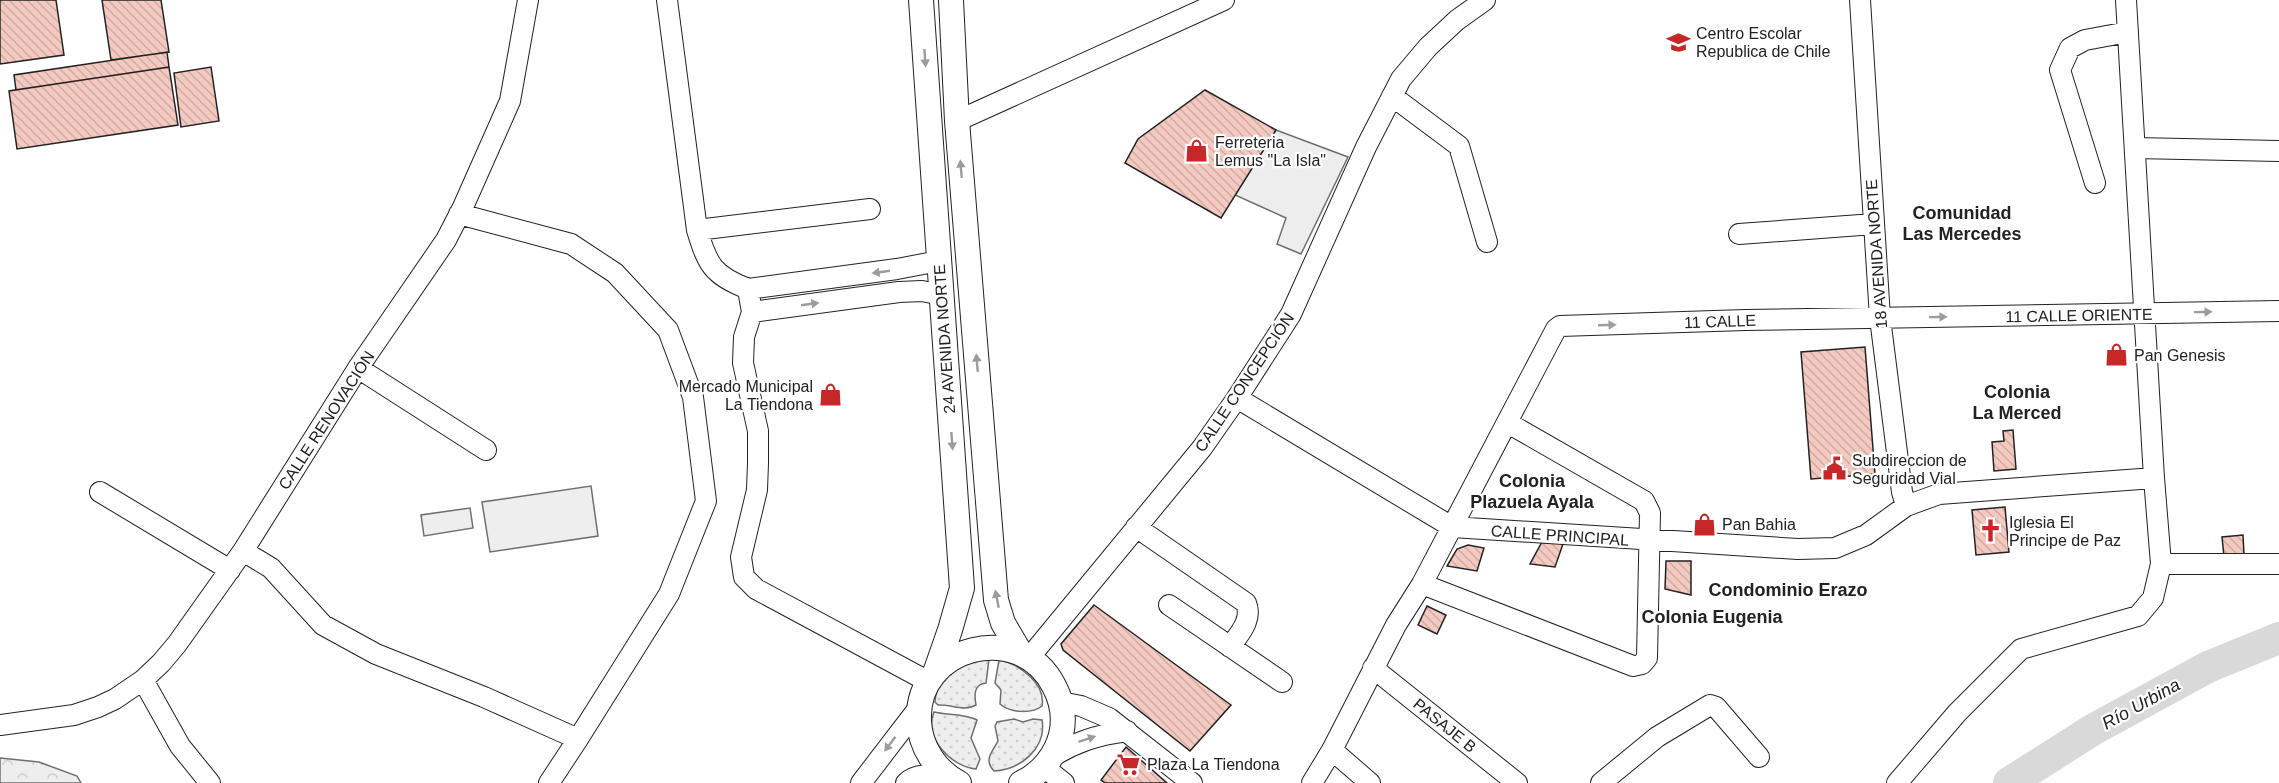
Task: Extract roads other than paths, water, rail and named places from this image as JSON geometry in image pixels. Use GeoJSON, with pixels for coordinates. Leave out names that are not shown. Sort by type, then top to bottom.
{"type":"FeatureCollection","features":[{"type":"Feature","properties":{"kind":"main road","name":"24 AVENIDA NORTE"},"geometry":{"type":"LineString","coordinates":[[920,706],[950,630],[962,588],[921,0]]}},
{"type":"Feature","properties":{"kind":"main road","name":"24 AVENIDA NORTE"},"geometry":{"type":"LineString","coordinates":[[951,0],[957,121],[996,600],[1003,623],[1025,655],[1047,674],[1060,702]]}},
{"type":"Feature","properties":{"kind":"main road"},"geometry":{"type":"LineString","coordinates":[[932,678],[951,659],[970,650],[992,647],[1025,655]]}},
{"type":"Feature","properties":{"kind":"main road"},"geometry":{"type":"LineString","coordinates":[[1036,773],[1062,731],[1060,702]]}},
{"type":"Feature","properties":{"kind":"main road"},"geometry":{"type":"LineString","coordinates":[[920,706],[922,740],[932,760],[953,779]]}},
{"type":"Feature","properties":{"kind":"street","name":"CALLE RENOVACIÓN"},"geometry":{"type":"LineString","coordinates":[[0,725],[81,713],[115,699],[143,680],[171,652],[243,551],[358,368],[446,240],[510,100],[528,0]]}},
{"type":"Feature","properties":{"kind":"street"},"geometry":{"type":"LineString","coordinates":[[668,0],[696,230],[706,260],[724,279],[748,290],[897,270],[939,261]]}},
{"type":"Feature","properties":{"kind":"street"},"geometry":{"type":"LineString","coordinates":[[957,121],[1224,0]]}},
{"type":"Feature","properties":{"kind":"street","name":"CALLE CONCEPCIÓN"},"geometry":{"type":"LineString","coordinates":[[1025,655],[1202,448],[1291,314],[1366,147],[1401,79],[1428,47],[1457,20],[1485,0]]}},
{"type":"Feature","properties":{"kind":"street","name":"18 AVENIDA NORTE"},"geometry":{"type":"LineString","coordinates":[[1860,0],[1880,318],[1902,492],[1906,506]]}},
{"type":"Feature","properties":{"kind":"street"},"geometry":{"type":"LineString","coordinates":[[1897,783],[1958,713],[2021,650],[2138,616],[2153,598],[2161,564],[2126,0]]}},
{"type":"Feature","properties":{"kind":"street"},"geometry":{"type":"LineString","coordinates":[[2095,183],[2060,70],[2070,48],[2085,40],[2128,32]]}},
{"type":"Feature","properties":{"kind":"street"},"geometry":{"type":"LineString","coordinates":[[1392,96],[1459,146],[1487,242]]}},
{"type":"Feature","properties":{"kind":"street"},"geometry":{"type":"LineString","coordinates":[[2135,148],[2279,151]]}},
{"type":"Feature","properties":{"kind":"street"},"geometry":{"type":"LineString","coordinates":[[696,230],[870,209]]}},
{"type":"Feature","properties":{"kind":"street"},"geometry":{"type":"LineString","coordinates":[[459,214],[571,244],[615,273],[668,330],[693,397],[706,501],[669,594],[549,783]]}},
{"type":"Feature","properties":{"kind":"street"},"geometry":{"type":"LineString","coordinates":[[1739,234],[1874,224]]}},
{"type":"Feature","properties":{"kind":"street"},"geometry":{"type":"LineString","coordinates":[[748,290],[752,312],[744,337],[743,363],[758,431],[758,463],[757,490],[741,557],[744,577],[756,589],[932,678]]}},
{"type":"Feature","properties":{"kind":"street"},"geometry":{"type":"LineString","coordinates":[[752,312],[899,292],[921,291],[942,295]]}},
{"type":"Feature","properties":{"kind":"street","name":"11 CALLE ORIENTE"},"geometry":{"type":"LineString","coordinates":[[1880,318],[2279,311]]}},
{"type":"Feature","properties":{"kind":"street","name":"11 CALLE"},"geometry":{"type":"LineString","coordinates":[[1508,423],[1556,329],[1560,326],[1880,318]]}},
{"type":"Feature","properties":{"kind":"street"},"geometry":{"type":"LineString","coordinates":[[358,368],[486,450]]}},
{"type":"Feature","properties":{"kind":"street","name":"CALLE PRINCIPAL"},"geometry":{"type":"LineString","coordinates":[[1237,398],[1452,527],[1798,549],[1835,548],[1866,535],[1906,506],[1939,494],[2154,478]]}},
{"type":"Feature","properties":{"kind":"street"},"geometry":{"type":"LineString","coordinates":[[1312,783],[1508,423],[1644,501],[1650,513],[1647,658],[1642,664],[1633,666],[1422,584]]}},
{"type":"Feature","properties":{"kind":"street"},"geometry":{"type":"LineString","coordinates":[[100,492],[230,570]]}},
{"type":"Feature","properties":{"kind":"street"},"geometry":{"type":"LineString","coordinates":[[1136,527],[1246,603],[1249,617],[1247,623],[1230,647]]}},
{"type":"Feature","properties":{"kind":"street"},"geometry":{"type":"LineString","coordinates":[[243,551],[271,568],[323,625],[340,635],[376,654],[484,697],[578,740]]}},
{"type":"Feature","properties":{"kind":"street"},"geometry":{"type":"LineString","coordinates":[[2161,564],[2279,564]]}},
{"type":"Feature","properties":{"kind":"street"},"geometry":{"type":"LineString","coordinates":[[1169,605],[1282,682]]}},
{"type":"Feature","properties":{"kind":"street","name":"PASAJE B"},"geometry":{"type":"LineString","coordinates":[[1373,668],[1517,783]]}},
{"type":"Feature","properties":{"kind":"street"},"geometry":{"type":"LineString","coordinates":[[143,680],[180,746],[210,783]]}},
{"type":"Feature","properties":{"kind":"street"},"geometry":{"type":"LineString","coordinates":[[1060,702],[1081,706],[1109,718],[1192,783]]}},
{"type":"Feature","properties":{"kind":"street"},"geometry":{"type":"LineString","coordinates":[[1601,783],[1657,737],[1710,705],[1720,711],[1759,757]]}},
{"type":"Feature","properties":{"kind":"street"},"geometry":{"type":"LineString","coordinates":[[861,783],[920,706]]}},
{"type":"Feature","properties":{"kind":"street"},"geometry":{"type":"LineString","coordinates":[[1036,773],[1072,745],[1088,738],[1127,731]]}},
{"type":"Feature","properties":{"kind":"street"},"geometry":{"type":"LineString","coordinates":[[1332,750],[1370,783]]}},
{"type":"Feature","properties":{"kind":"street"},"geometry":{"type":"LineString","coordinates":[[1036,773],[1064,783]]}},
{"type":"Feature","properties":{"kind":"street"},"geometry":{"type":"LineString","coordinates":[[906,783],[909,779],[927,775],[953,779]]}},
{"type":"Feature","properties":{"kind":"waterway","name":"Río Urbina"},"geometry":{"type":"LineString","coordinates":[[2009,783],[2094,729],[2208,667],[2279,638]]}},
{"type":"Feature","properties":{"kind":"place","name":"Centro Escolar Republica de Chile"},"geometry":{"type":"Point","coordinates":[1678,42]}},
{"type":"Feature","properties":{"kind":"place","name":"Ferreteria Lemus \"La Isla\""},"geometry":{"type":"Point","coordinates":[1197,151]}},
{"type":"Feature","properties":{"kind":"place","name":"Pan Genesis"},"geometry":{"type":"Point","coordinates":[2116,355]}},
{"type":"Feature","properties":{"kind":"place","name":"Mercado Municipal La Tiendona"},"geometry":{"type":"Point","coordinates":[831,395]}},
{"type":"Feature","properties":{"kind":"place","name":"Subdireccion de Seguridad Vial"},"geometry":{"type":"Point","coordinates":[1834,469]}},
{"type":"Feature","properties":{"kind":"place","name":"Pan Bahia"},"geometry":{"type":"Point","coordinates":[1704,524]}},
{"type":"Feature","properties":{"kind":"place","name":"Iglesia El Principe de Paz"},"geometry":{"type":"Point","coordinates":[1991,531]}},
{"type":"Feature","properties":{"kind":"place","name":"Plaza La Tiendona"},"geometry":{"type":"Point","coordinates":[1129,764]}},
{"type":"Feature","properties":{"kind":"district","name":"Comunidad Las Mercedes"},"geometry":{"type":"Point","coordinates":[1962,223]}},
{"type":"Feature","properties":{"kind":"district","name":"Colonia La Merced"},"geometry":{"type":"Point","coordinates":[2017,402]}},
{"type":"Feature","properties":{"kind":"district","name":"Colonia Plazuela Ayala"},"geometry":{"type":"Point","coordinates":[1532,491]}},
{"type":"Feature","properties":{"kind":"district","name":"Condominio Erazo"},"geometry":{"type":"Point","coordinates":[1788,590]}},
{"type":"Feature","properties":{"kind":"district","name":"Colonia Eugenia"},"geometry":{"type":"Point","coordinates":[1712,617]}}]}
